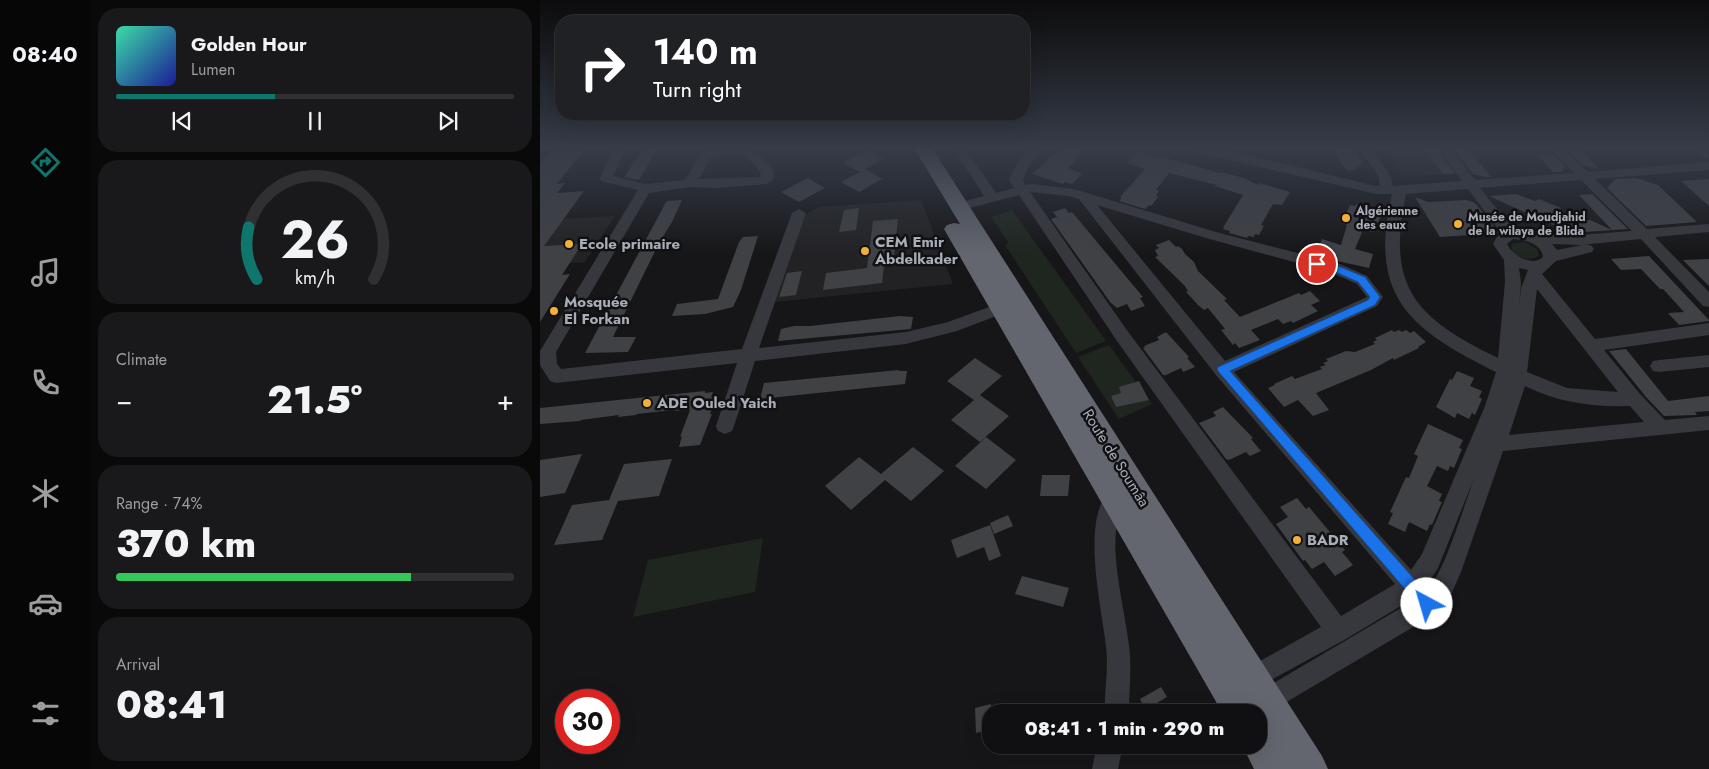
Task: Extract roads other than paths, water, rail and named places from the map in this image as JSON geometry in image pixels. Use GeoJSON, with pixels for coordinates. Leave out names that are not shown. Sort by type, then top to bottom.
{"type":"FeatureCollection","features":[{"type":"Feature","properties":{"kind":"highway","name":"Route de Soumâa"},"geometry":{"type":"LineString","coordinates":[[929,184],[1010,305],[1124,491],[1252,678],[1309,769]]}},
{"type":"Feature","properties":{"kind":"highway","name":"Route de Soumâa"},"geometry":{"type":"LineString","coordinates":[[945,184],[1010,305]]}},
{"type":"Feature","properties":{"kind":"highway","name":"Route de Soumâa"},"geometry":{"type":"LineString","coordinates":[[1124,491],[1237,704]]}},
{"type":"Feature","properties":{"kind":"highway"},"geometry":{"type":"LineString","coordinates":[[1265,754],[1274,769]]}},
{"type":"Feature","properties":{"kind":"street"},"geometry":{"type":"LineString","coordinates":[[630,184],[646,188],[682,184]]}},
{"type":"Feature","properties":{"kind":"street"},"geometry":{"type":"LineString","coordinates":[[983,184],[992,198]]}},
{"type":"Feature","properties":{"kind":"street"},"geometry":{"type":"LineString","coordinates":[[1018,184],[1123,337],[1338,631]]}},
{"type":"Feature","properties":{"kind":"street"},"geometry":{"type":"LineString","coordinates":[[1350,184],[1382,190],[1471,184],[1510,235]]}},
{"type":"Feature","properties":{"kind":"street"},"geometry":{"type":"LineString","coordinates":[[1382,190],[1387,188],[1386,184]]}},
{"type":"Feature","properties":{"kind":"street"},"geometry":{"type":"LineString","coordinates":[[1593,184],[1704,290],[1709,302]]}},
{"type":"Feature","properties":{"kind":"street"},"geometry":{"type":"LineString","coordinates":[[646,188],[544,352],[556,376],[748,356],[927,334],[1010,305]]}},
{"type":"Feature","properties":{"kind":"street"},"geometry":{"type":"LineString","coordinates":[[959,207],[1021,189],[1043,188],[1083,196],[1211,235],[1335,268],[1362,280],[1375,297],[1366,305],[1222,370]]}},
{"type":"Feature","properties":{"kind":"street"},"geometry":{"type":"LineString","coordinates":[[1400,190],[1392,239],[1394,266],[1398,284],[1408,302],[1426,321],[1467,349],[1511,372],[1558,393],[1604,400],[1634,399]]}},
{"type":"Feature","properties":{"kind":"street"},"geometry":{"type":"LineString","coordinates":[[1083,196],[1222,370],[1427,604]]}},
{"type":"Feature","properties":{"kind":"street"},"geometry":{"type":"LineString","coordinates":[[725,426],[799,213]]}},
{"type":"Feature","properties":{"kind":"street"},"geometry":{"type":"LineString","coordinates":[[1709,228],[1650,240],[1564,253],[1542,266],[1523,264],[1511,259],[1500,244],[1505,237],[1510,235],[1524,235],[1537,239],[1560,241],[1650,240],[1709,239]]}},
{"type":"Feature","properties":{"kind":"street"},"geometry":{"type":"LineString","coordinates":[[1252,678],[1338,631],[1413,586],[1430,561],[1494,406],[1511,372],[1529,288],[1542,266],[1549,249],[1537,239]]}},
{"type":"Feature","properties":{"kind":"street"},"geometry":{"type":"LineString","coordinates":[[1266,702],[1417,612],[1441,591],[1450,572],[1516,389],[1511,372],[1513,282],[1511,259]]}},
{"type":"Feature","properties":{"kind":"street"},"geometry":{"type":"LineString","coordinates":[[1542,266],[1591,346],[1634,399],[1661,428]]}},
{"type":"Feature","properties":{"kind":"street"},"geometry":{"type":"LineString","coordinates":[[1591,346],[1706,333]]}},
{"type":"Feature","properties":{"kind":"street"},"geometry":{"type":"LineString","coordinates":[[1658,366],[1709,361]]}},
{"type":"Feature","properties":{"kind":"street"},"geometry":{"type":"LineString","coordinates":[[1496,444],[1709,423]]}},
{"type":"Feature","properties":{"kind":"street"},"geometry":{"type":"LineString","coordinates":[[1117,704],[1118,649],[1107,573],[1104,527],[1124,491]]}},
{"type":"Feature","properties":{"kind":"street"},"geometry":{"type":"LineString","coordinates":[[1105,769],[1108,754]]}},
{"type":"Feature","properties":{"kind":"place","name":"Algérienne des eaux"},"geometry":{"type":"Point","coordinates":[1346,218]}},
{"type":"Feature","properties":{"kind":"place","name":"Musée de Moudjahid de la wilaya de Blida"},"geometry":{"type":"Point","coordinates":[1458,224]}},
{"type":"Feature","properties":{"kind":"place","name":"Ecole primaire"},"geometry":{"type":"Point","coordinates":[569,244]}},
{"type":"Feature","properties":{"kind":"place","name":"CEM Emir Abdelkader"},"geometry":{"type":"Point","coordinates":[865,251]}},
{"type":"Feature","properties":{"kind":"place","name":"Mosquée El Forkan"},"geometry":{"type":"Point","coordinates":[554,311]}},
{"type":"Feature","properties":{"kind":"place","name":"ADE Ouled Yaich"},"geometry":{"type":"Point","coordinates":[647,403]}},
{"type":"Feature","properties":{"kind":"place","name":"BADR"},"geometry":{"type":"Point","coordinates":[1297,540]}}]}
